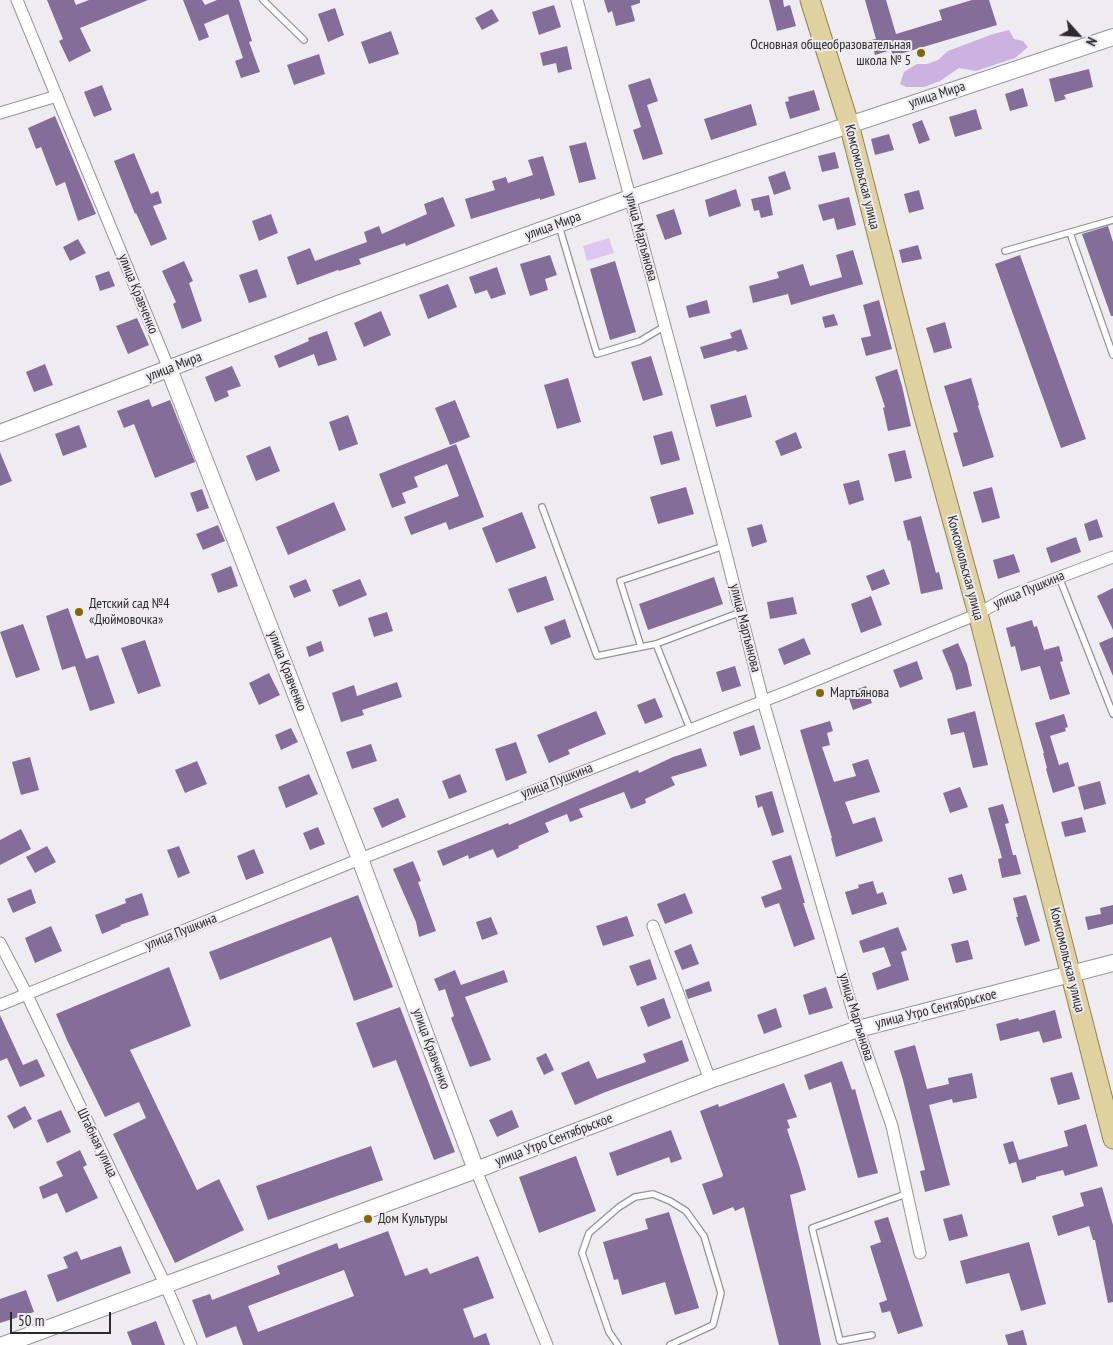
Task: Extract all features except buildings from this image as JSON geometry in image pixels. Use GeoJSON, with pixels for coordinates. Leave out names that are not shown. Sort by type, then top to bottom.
{"type":"FeatureCollection","features":[{"type":"Feature","properties":{"kind":"main road","name":"Комсомольская улица"},"geometry":{"type":"LineString","coordinates":[[810,0],[849,124],[919,400],[978,614],[1113,1139]]}},
{"type":"Feature","properties":{"kind":"street","name":"улица Кравченко"},"geometry":{"type":"LineString","coordinates":[[16,0],[169,369],[360,858],[476,1170],[547,1345]]}},
{"type":"Feature","properties":{"kind":"street","name":"улица Мартьянова"},"geometry":{"type":"LineString","coordinates":[[577,0],[724,546],[763,701],[858,1029],[892,1126],[920,1254]]}},
{"type":"Feature","properties":{"kind":"street","name":"улица Мира"},"geometry":{"type":"LineString","coordinates":[[0,433],[338,304],[630,198],[1113,36]]}},
{"type":"Feature","properties":{"kind":"street"},"geometry":{"type":"LineString","coordinates":[[0,113],[57,96]]}},
{"type":"Feature","properties":{"kind":"street","name":"улица Пушкина"},"geometry":{"type":"LineString","coordinates":[[0,1006],[360,858],[763,701],[978,614],[1007,597],[1113,557]]}},
{"type":"Feature","properties":{"kind":"street"},"geometry":{"type":"LineString","coordinates":[[653,926],[710,1080]]}},
{"type":"Feature","properties":{"kind":"street","name":"Штабная улица"},"geometry":{"type":"LineString","coordinates":[[0,943],[27,995],[165,1284],[190,1345]]}},
{"type":"Feature","properties":{"kind":"street","name":"улица Утро Сентябрьское"},"geometry":{"type":"LineString","coordinates":[[3,1345],[476,1170],[710,1080],[858,1029],[1113,963]]}},
{"type":"Feature","properties":{"kind":"lane"},"geometry":{"type":"LineString","coordinates":[[262,0],[304,40]]}},
{"type":"Feature","properties":{"kind":"lane"},"geometry":{"type":"LineString","coordinates":[[1005,251],[1113,220]]}},
{"type":"Feature","properties":{"kind":"lane"},"geometry":{"type":"LineString","coordinates":[[559,224],[597,354],[640,341],[665,326]]}},
{"type":"Feature","properties":{"kind":"lane"},"geometry":{"type":"LineString","coordinates":[[1070,233],[1113,355]]}},
{"type":"Feature","properties":{"kind":"lane"},"geometry":{"type":"LineString","coordinates":[[542,507],[597,656],[656,644],[741,612]]}},
{"type":"Feature","properties":{"kind":"lane"},"geometry":{"type":"LineString","coordinates":[[641,647],[620,581],[724,546]]}},
{"type":"Feature","properties":{"kind":"lane"},"geometry":{"type":"LineString","coordinates":[[1059,576],[1113,714]]}},
{"type":"Feature","properties":{"kind":"lane"},"geometry":{"type":"LineString","coordinates":[[656,644],[690,729]]}},
{"type":"Feature","properties":{"kind":"lane"},"geometry":{"type":"LineString","coordinates":[[618,1345],[609,1332],[582,1253],[589,1233],[619,1207],[635,1198],[652,1194],[670,1201],[686,1211],[700,1230],[704,1236],[722,1293],[713,1326],[670,1345]]}},
{"type":"Feature","properties":{"kind":"lane"},"geometry":{"type":"LineString","coordinates":[[872,1335],[840,1341],[812,1228],[906,1194]]}},
{"type":"Feature","properties":{"kind":"shaded area"},"geometry":{"type":"Polygon","coordinates":[[[1009,30],[1014,39],[1023,41],[1028,47],[1015,58],[976,71],[959,68],[940,81],[924,87],[906,87],[900,84],[904,72],[917,64],[927,64],[938,60],[948,51],[1009,30]]]}},
{"type":"Feature","properties":{"kind":"shaded area"},"geometry":{"type":"Polygon","coordinates":[[[609,238],[614,253],[587,261],[583,246],[609,238]]]}},
{"type":"Feature","properties":{"kind":"place","name":"Основная общеобразовательная школа № 5"},"geometry":{"type":"Point","coordinates":[921,53]}},
{"type":"Feature","properties":{"kind":"place","name":"Детский сад №4 «Дюймовочка»"},"geometry":{"type":"Point","coordinates":[79,612]}},
{"type":"Feature","properties":{"kind":"place","name":"Мартьянова"},"geometry":{"type":"Point","coordinates":[820,693]}},
{"type":"Feature","properties":{"kind":"place","name":"Дом Культуры"},"geometry":{"type":"Point","coordinates":[368,1219]}}]}
